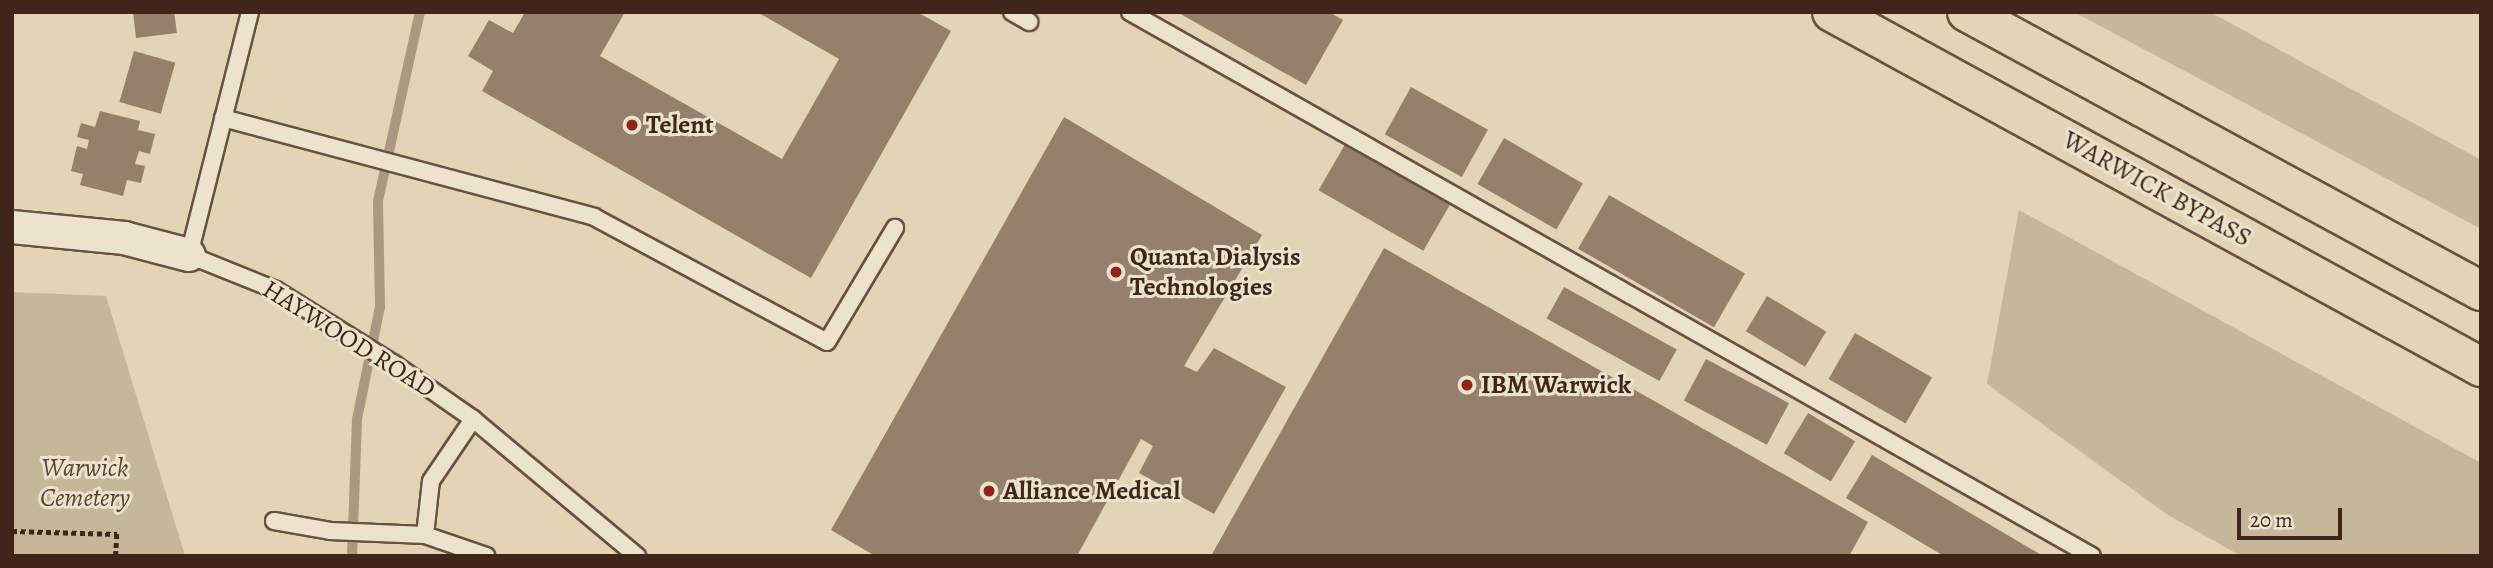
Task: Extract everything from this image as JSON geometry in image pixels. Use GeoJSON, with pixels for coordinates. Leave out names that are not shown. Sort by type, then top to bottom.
{"type":"FeatureCollection","features":[{"type":"Feature","properties":{"kind":"highway","name":"WARWICK BYPASS"},"geometry":{"type":"LineString","coordinates":[[1832,12],[2481,367]]}},
{"type":"Feature","properties":{"kind":"highway"},"geometry":{"type":"LineString","coordinates":[[1967,12],[2481,291]]}},
{"type":"Feature","properties":{"kind":"street","name":"HAYWOOD ROAD"},"geometry":{"type":"LineString","coordinates":[[12,227],[124,238],[189,255]]}},
{"type":"Feature","properties":{"kind":"lane"},"geometry":{"type":"LineString","coordinates":[[189,255],[250,12]]}},
{"type":"Feature","properties":{"kind":"lane"},"geometry":{"type":"LineString","coordinates":[[1012,12],[1029,22]]}},
{"type":"Feature","properties":{"kind":"lane"},"geometry":{"type":"LineString","coordinates":[[1130,12],[2092,556]]}},
{"type":"Feature","properties":{"kind":"lane"},"geometry":{"type":"LineString","coordinates":[[223,118],[594,217],[827,342],[895,228]]}},
{"type":"Feature","properties":{"kind":"lane","name":"HAYWOOD ROAD"},"geometry":{"type":"LineString","coordinates":[[189,255],[275,289],[394,364],[473,419],[637,556]]}},
{"type":"Feature","properties":{"kind":"lane"},"geometry":{"type":"LineString","coordinates":[[425,535],[431,481],[473,419]]}},
{"type":"Feature","properties":{"kind":"lane"},"geometry":{"type":"LineString","coordinates":[[274,521],[330,531],[425,535],[486,556]]}},
{"type":"Feature","properties":{"kind":"path"},"geometry":{"type":"LineString","coordinates":[[12,531],[117,534],[116,556]]}},
{"type":"Feature","properties":{"kind":"green space"},"geometry":{"type":"Polygon","coordinates":[[[2074,12],[2210,12],[2481,160],[2481,229],[2074,12]]]}},
{"type":"Feature","properties":{"kind":"green space"},"geometry":{"type":"Polygon","coordinates":[[[2019,210],[2481,463],[2481,556],[2241,556],[2168,515],[1987,384],[2019,210]]]}},
{"type":"Feature","properties":{"kind":"green space","name":"Warwick Cemetery"},"geometry":{"type":"Polygon","coordinates":[[[12,292],[106,296],[185,556],[12,556],[12,292]]]}},
{"type":"Feature","properties":{"kind":"building"},"geometry":{"type":"Polygon","coordinates":[[[133,12],[174,12],[177,33],[136,38],[133,12]]]}},
{"type":"Feature","properties":{"kind":"building","name":"Telent"},"geometry":{"type":"Polygon","coordinates":[[[525,12],[625,12],[600,56],[782,159],[839,59],[757,12],[917,12],[951,31],[811,278],[482,91],[493,71],[468,56],[489,20],[513,33],[525,12]]]}},
{"type":"Feature","properties":{"kind":"building"},"geometry":{"type":"Polygon","coordinates":[[[1177,12],[1329,12],[1343,20],[1306,85],[1177,12]]]}},
{"type":"Feature","properties":{"kind":"building"},"geometry":{"type":"Polygon","coordinates":[[[134,51],[175,63],[161,114],[119,102],[134,51]]]}},
{"type":"Feature","properties":{"kind":"building"},"geometry":{"type":"Polygon","coordinates":[[[1411,87],[1488,130],[1462,177],[1385,134],[1411,87]]]}},
{"type":"Feature","properties":{"kind":"building"},"geometry":{"type":"Polygon","coordinates":[[[100,111],[140,121],[138,130],[155,134],[150,154],[139,151],[135,164],[145,166],[141,183],[127,180],[123,196],[80,185],[83,174],[71,171],[77,146],[87,149],[89,140],[77,137],[81,123],[95,127],[100,111]]]}},
{"type":"Feature","properties":{"kind":"building"},"geometry":{"type":"Polygon","coordinates":[[[1064,117],[1262,235],[1184,366],[1197,372],[1214,348],[1286,387],[1214,514],[1139,473],[1153,446],[1141,439],[1077,556],[875,556],[831,530],[1064,117]]]}},
{"type":"Feature","properties":{"kind":"building"},"geometry":{"type":"Polygon","coordinates":[[[1504,138],[1583,184],[1556,229],[1478,184],[1504,138]]]}},
{"type":"Feature","properties":{"kind":"building"},"geometry":{"type":"Polygon","coordinates":[[[1347,141],[1452,202],[1423,251],[1318,190],[1347,141]]]}},
{"type":"Feature","properties":{"kind":"building"},"geometry":{"type":"Polygon","coordinates":[[[1609,195],[1745,274],[1714,327],[1578,249],[1609,195]]]}},
{"type":"Feature","properties":{"kind":"building","name":"IBM Warwick"},"geometry":{"type":"Polygon","coordinates":[[[1384,248],[1868,522],[1849,556],[1211,556],[1384,248]]]}},
{"type":"Feature","properties":{"kind":"building"},"geometry":{"type":"Polygon","coordinates":[[[1564,287],[1677,350],[1659,381],[1547,318],[1564,287]]]}},
{"type":"Feature","properties":{"kind":"building"},"geometry":{"type":"Polygon","coordinates":[[[1767,296],[1826,332],[1805,367],[1746,331],[1767,296]]]}},
{"type":"Feature","properties":{"kind":"building"},"geometry":{"type":"Polygon","coordinates":[[[1855,333],[1932,378],[1906,423],[1828,379],[1855,333]]]}},
{"type":"Feature","properties":{"kind":"building"},"geometry":{"type":"Polygon","coordinates":[[[1706,359],[1789,403],[1767,445],[1684,400],[1706,359]]]}},
{"type":"Feature","properties":{"kind":"building"},"geometry":{"type":"Polygon","coordinates":[[[1808,413],[1855,441],[1831,482],[1784,453],[1808,413]]]}},
{"type":"Feature","properties":{"kind":"building"},"geometry":{"type":"Polygon","coordinates":[[[1872,455],[2043,556],[1944,556],[1846,498],[1872,455]]]}},
{"type":"Feature","properties":{"kind":"waterway"},"geometry":{"type":"LineString","coordinates":[[352,556],[357,419],[380,307],[378,201],[420,12]]}},
{"type":"Feature","properties":{"kind":"place","name":"Telent"},"geometry":{"type":"Point","coordinates":[632,125]}},
{"type":"Feature","properties":{"kind":"place","name":"Quanta Dialysis Technologies"},"geometry":{"type":"Point","coordinates":[1116,272]}},
{"type":"Feature","properties":{"kind":"place","name":"IBM Warwick"},"geometry":{"type":"Point","coordinates":[1467,385]}},
{"type":"Feature","properties":{"kind":"place","name":"Alliance Medical"},"geometry":{"type":"Point","coordinates":[989,491]}}]}
